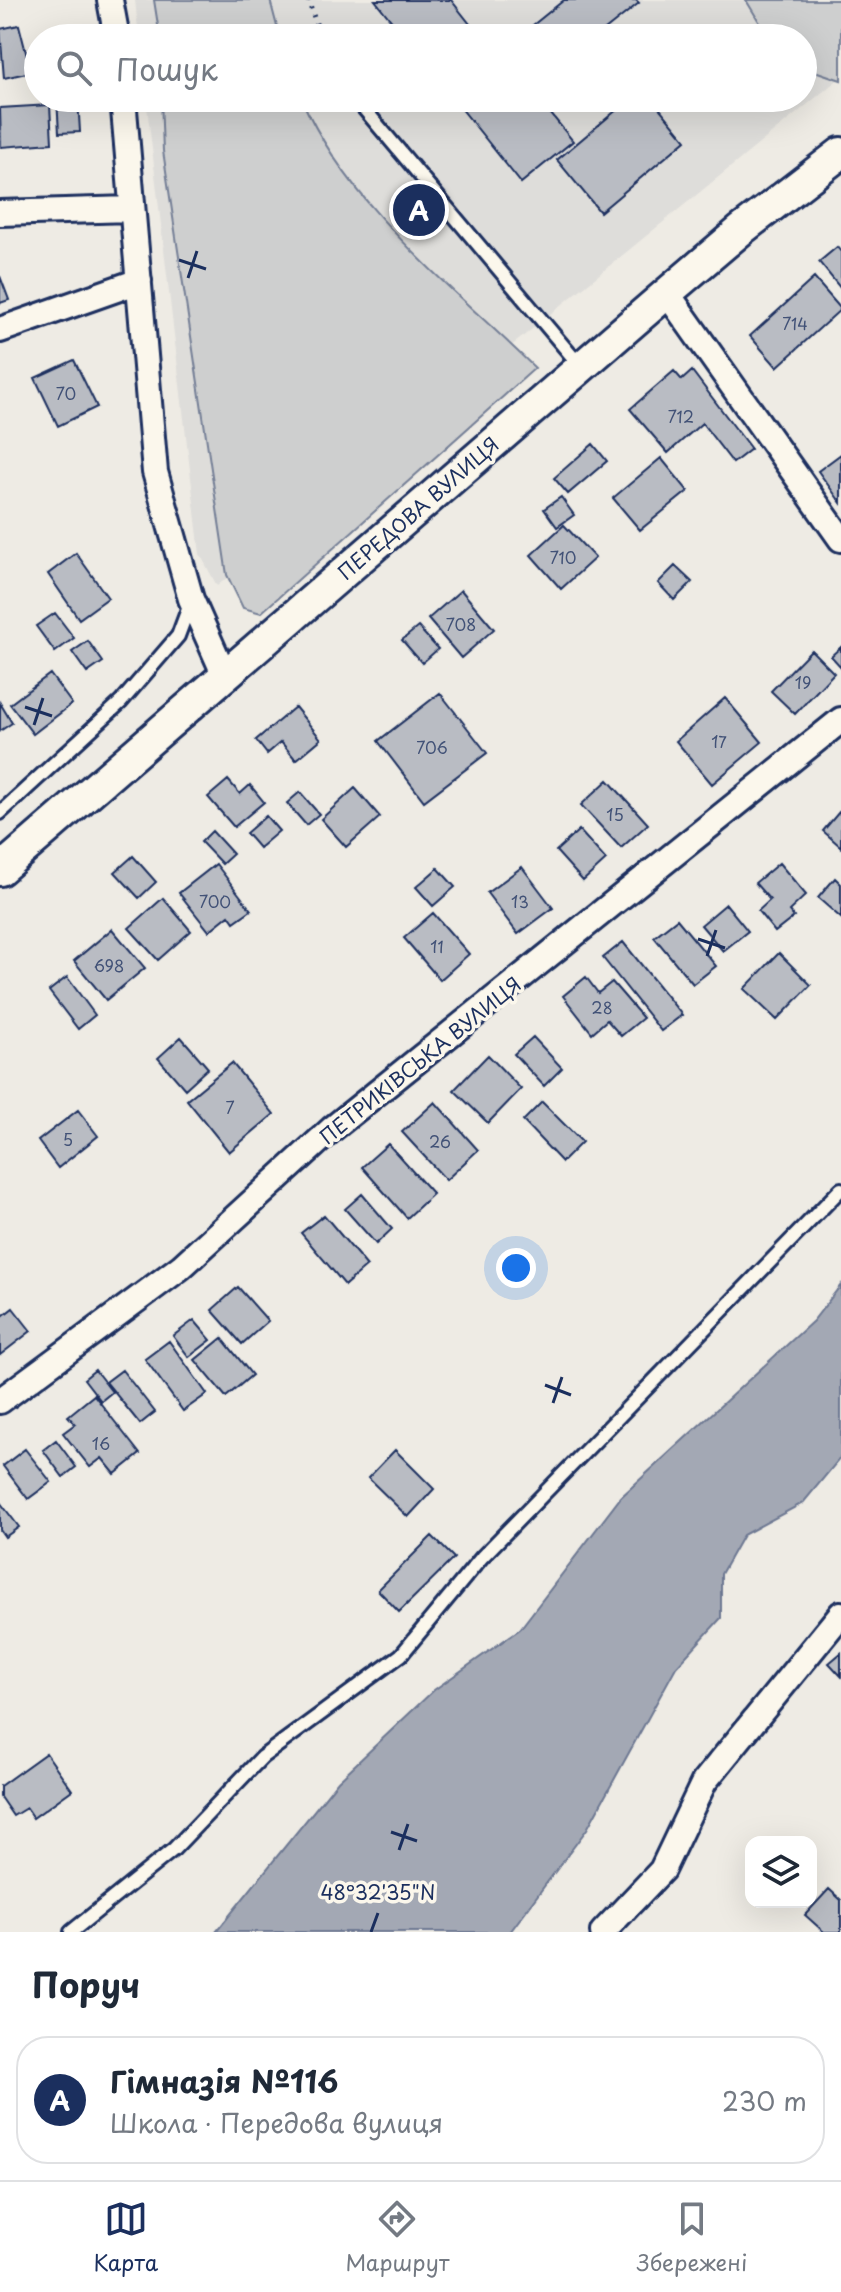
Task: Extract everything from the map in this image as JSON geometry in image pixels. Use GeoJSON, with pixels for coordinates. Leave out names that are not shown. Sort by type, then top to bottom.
{"type":"FeatureCollection","features":[{"type":"Feature","properties":{"kind":"street"},"geometry":{"type":"LineString","coordinates":[[110,0],[114,24]]}},
{"type":"Feature","properties":{"kind":"street"},"geometry":{"type":"LineString","coordinates":[[124,112],[155,472],[191,599],[225,676]]}},
{"type":"Feature","properties":{"kind":"street","name":"ПЕРЕДОВА ВУЛИЦЯ"},"geometry":{"type":"LineString","coordinates":[[0,870],[667,293],[841,153]]}},
{"type":"Feature","properties":{"kind":"street"},"geometry":{"type":"LineString","coordinates":[[0,213],[130,209]]}},
{"type":"Feature","properties":{"kind":"street"},"geometry":{"type":"LineString","coordinates":[[0,330],[139,281]]}},
{"type":"Feature","properties":{"kind":"street"},"geometry":{"type":"LineString","coordinates":[[667,293],[841,539]]}},
{"type":"Feature","properties":{"kind":"street","name":"ПЕТРИКІВСЬКА ВУЛИЦЯ"},"geometry":{"type":"LineString","coordinates":[[0,1401],[181,1267],[332,1129],[841,720]]}},
{"type":"Feature","properties":{"kind":"street"},"geometry":{"type":"LineString","coordinates":[[603,1932],[662,1870],[704,1782],[841,1614]]}},
{"type":"Feature","properties":{"kind":"lane"},"geometry":{"type":"LineString","coordinates":[[367,112],[581,367]]}},
{"type":"Feature","properties":{"kind":"lane"},"geometry":{"type":"LineString","coordinates":[[0,813],[121,702],[178,636],[191,599]]}},
{"type":"Feature","properties":{"kind":"lane"},"geometry":{"type":"LineString","coordinates":[[71,1932],[174,1849],[262,1757],[401,1655],[482,1557],[841,1189]]}},
{"type":"Feature","properties":{"kind":"path"},"geometry":{"type":"LineString","coordinates":[[308,0],[316,24]]}},
{"type":"Feature","properties":{"kind":"shaded area"},"geometry":{"type":"Polygon","coordinates":[[[135,0],[841,0],[841,77],[817,97],[817,24],[138,24],[135,0]]]}},
{"type":"Feature","properties":{"kind":"shaded area"},"geometry":{"type":"Polygon","coordinates":[[[154,0],[270,0],[276,24],[158,24],[154,0]]]}},
{"type":"Feature","properties":{"kind":"shaded area"},"geometry":{"type":"Polygon","coordinates":[[[746,0],[841,0],[841,80],[817,72],[817,24],[761,24],[746,0]]]}},
{"type":"Feature","properties":{"kind":"shaded area"},"geometry":{"type":"Polygon","coordinates":[[[148,112],[798,112],[217,586],[200,554],[148,112]]]}},
{"type":"Feature","properties":{"kind":"shaded area"},"geometry":{"type":"Polygon","coordinates":[[[162,112],[308,112],[321,138],[374,210],[404,243],[535,368],[261,613],[243,608],[227,575],[163,151],[162,112]]]}},
{"type":"Feature","properties":{"kind":"shaded area"},"geometry":{"type":"Polygon","coordinates":[[[841,1285],[841,1457],[803,1503],[743,1535],[721,1574],[721,1618],[676,1667],[587,1829],[510,1932],[216,1932],[338,1781],[434,1690],[520,1629],[621,1497],[813,1321],[841,1285]]]}},
{"type":"Feature","properties":{"kind":"building"},"geometry":{"type":"Polygon","coordinates":[[[375,0],[451,0],[470,24],[394,24],[375,0]]]}},
{"type":"Feature","properties":{"kind":"building"},"geometry":{"type":"Polygon","coordinates":[[[564,0],[636,0],[639,3],[613,24],[534,24],[564,0]]]}},
{"type":"Feature","properties":{"kind":"building"},"geometry":{"type":"Polygon","coordinates":[[[19,25],[24,45],[24,74],[4,78],[0,29],[19,25]]]}},
{"type":"Feature","properties":{"kind":"building"},"geometry":{"type":"Polygon","coordinates":[[[24,107],[24,112],[50,112],[52,143],[1,147],[0,108],[24,107]]]}},
{"type":"Feature","properties":{"kind":"building"},"geometry":{"type":"Polygon","coordinates":[[[58,112],[79,112],[80,132],[59,133],[58,112]]]}},
{"type":"Feature","properties":{"kind":"building"},"geometry":{"type":"Polygon","coordinates":[[[464,112],[549,112],[573,141],[521,183],[464,112]]]}},
{"type":"Feature","properties":{"kind":"building"},"geometry":{"type":"Polygon","coordinates":[[[614,112],[663,112],[686,140],[600,212],[557,160],[614,112]]]}},
{"type":"Feature","properties":{"kind":"building"},"geometry":{"type":"Polygon","coordinates":[[[837,247],[841,252],[841,289],[819,262],[837,247]]]}},
{"type":"Feature","properties":{"kind":"building"},"geometry":{"type":"Polygon","coordinates":[[[0,276],[9,300],[0,303],[0,276]]]}},
{"type":"Feature","properties":{"kind":"building"},"geometry":{"type":"Polygon","coordinates":[[[814,278],[841,309],[777,367],[750,336],[814,278]]]}},
{"type":"Feature","properties":{"kind":"building"},"geometry":{"type":"Polygon","coordinates":[[[74,360],[97,407],[58,426],[35,378],[74,360]]]}},
{"type":"Feature","properties":{"kind":"building"},"geometry":{"type":"Polygon","coordinates":[[[674,371],[682,380],[692,371],[751,449],[733,463],[702,423],[668,453],[630,409],[674,371]]]}},
{"type":"Feature","properties":{"kind":"building"},"geometry":{"type":"Polygon","coordinates":[[[593,444],[607,461],[568,494],[554,478],[593,444]]]}},
{"type":"Feature","properties":{"kind":"building"},"geometry":{"type":"Polygon","coordinates":[[[841,454],[841,503],[818,471],[841,454]]]}},
{"type":"Feature","properties":{"kind":"building"},"geometry":{"type":"Polygon","coordinates":[[[661,458],[688,491],[640,530],[613,498],[661,458]]]}},
{"type":"Feature","properties":{"kind":"building"},"geometry":{"type":"Polygon","coordinates":[[[561,497],[574,515],[557,527],[544,509],[561,497]]]}},
{"type":"Feature","properties":{"kind":"building"},"geometry":{"type":"Polygon","coordinates":[[[564,525],[595,558],[561,589],[531,555],[564,525]]]}},
{"type":"Feature","properties":{"kind":"building"},"geometry":{"type":"Polygon","coordinates":[[[76,553],[108,598],[79,619],[48,574],[76,553]]]}},
{"type":"Feature","properties":{"kind":"building"},"geometry":{"type":"Polygon","coordinates":[[[675,566],[692,582],[674,600],[658,583],[675,566]]]}},
{"type":"Feature","properties":{"kind":"building"},"geometry":{"type":"Polygon","coordinates":[[[461,590],[494,629],[461,658],[428,619],[461,590]]]}},
{"type":"Feature","properties":{"kind":"building"},"geometry":{"type":"Polygon","coordinates":[[[55,613],[74,638],[55,652],[36,626],[55,613]]]}},
{"type":"Feature","properties":{"kind":"building"},"geometry":{"type":"Polygon","coordinates":[[[418,627],[438,649],[422,663],[402,640],[418,627]]]}},
{"type":"Feature","properties":{"kind":"building"},"geometry":{"type":"Polygon","coordinates":[[[88,641],[103,662],[87,673],[72,652],[88,641]]]}},
{"type":"Feature","properties":{"kind":"building"},"geometry":{"type":"Polygon","coordinates":[[[841,647],[841,667],[831,656],[841,647]]]}},
{"type":"Feature","properties":{"kind":"building"},"geometry":{"type":"Polygon","coordinates":[[[811,650],[834,673],[795,714],[771,691],[811,650]]]}},
{"type":"Feature","properties":{"kind":"building"},"geometry":{"type":"Polygon","coordinates":[[[50,674],[72,704],[33,734],[10,704],[50,674]]]}},
{"type":"Feature","properties":{"kind":"building"},"geometry":{"type":"Polygon","coordinates":[[[440,693],[487,753],[424,801],[378,741],[440,693]]]}},
{"type":"Feature","properties":{"kind":"building"},"geometry":{"type":"Polygon","coordinates":[[[725,698],[762,742],[712,784],[676,741],[725,698]]]}},
{"type":"Feature","properties":{"kind":"building"},"geometry":{"type":"Polygon","coordinates":[[[0,703],[12,723],[0,731],[0,703]]]}},
{"type":"Feature","properties":{"kind":"building"},"geometry":{"type":"Polygon","coordinates":[[[295,707],[321,739],[296,760],[281,742],[267,754],[256,740],[295,707]]]}},
{"type":"Feature","properties":{"kind":"building"},"geometry":{"type":"Polygon","coordinates":[[[228,780],[240,794],[250,785],[264,802],[234,827],[208,797],[228,780]]]}},
{"type":"Feature","properties":{"kind":"building"},"geometry":{"type":"Polygon","coordinates":[[[608,780],[648,824],[621,848],[581,805],[608,780]]]}},
{"type":"Feature","properties":{"kind":"building"},"geometry":{"type":"Polygon","coordinates":[[[355,788],[380,817],[346,847],[321,819],[355,788]]]}},
{"type":"Feature","properties":{"kind":"building"},"geometry":{"type":"Polygon","coordinates":[[[300,792],[319,814],[306,825],[287,803],[300,792]]]}},
{"type":"Feature","properties":{"kind":"building"},"geometry":{"type":"Polygon","coordinates":[[[839,812],[841,814],[841,847],[823,831],[839,812]]]}},
{"type":"Feature","properties":{"kind":"building"},"geometry":{"type":"Polygon","coordinates":[[[266,816],[279,831],[259,848],[246,833],[266,816]]]}},
{"type":"Feature","properties":{"kind":"building"},"geometry":{"type":"Polygon","coordinates":[[[579,830],[606,860],[583,881],[556,851],[579,830]]]}},
{"type":"Feature","properties":{"kind":"building"},"geometry":{"type":"Polygon","coordinates":[[[212,831],[233,854],[222,864],[201,842],[212,831]]]}},
{"type":"Feature","properties":{"kind":"building"},"geometry":{"type":"Polygon","coordinates":[[[133,856],[156,882],[139,898],[115,872],[133,856]]]}},
{"type":"Feature","properties":{"kind":"building"},"geometry":{"type":"Polygon","coordinates":[[[779,863],[806,895],[789,911],[794,917],[775,932],[758,911],[770,900],[755,883],[779,863]]]}},
{"type":"Feature","properties":{"kind":"building"},"geometry":{"type":"Polygon","coordinates":[[[216,864],[251,910],[234,922],[229,915],[209,931],[179,893],[216,864]]]}},
{"type":"Feature","properties":{"kind":"building"},"geometry":{"type":"Polygon","coordinates":[[[522,867],[553,908],[518,934],[487,893],[522,867]]]}},
{"type":"Feature","properties":{"kind":"building"},"geometry":{"type":"Polygon","coordinates":[[[438,868],[455,887],[433,906],[416,887],[438,868]]]}},
{"type":"Feature","properties":{"kind":"building"},"geometry":{"type":"Polygon","coordinates":[[[835,878],[841,884],[841,918],[818,898],[835,878]]]}},
{"type":"Feature","properties":{"kind":"building"},"geometry":{"type":"Polygon","coordinates":[[[163,898],[191,931],[158,960],[129,928],[163,898]]]}},
{"type":"Feature","properties":{"kind":"building"},"geometry":{"type":"Polygon","coordinates":[[[726,904],[748,931],[723,951],[701,925],[726,904]]]}},
{"type":"Feature","properties":{"kind":"building"},"geometry":{"type":"Polygon","coordinates":[[[433,913],[469,954],[440,980],[404,938],[433,913]]]}},
{"type":"Feature","properties":{"kind":"building"},"geometry":{"type":"Polygon","coordinates":[[[677,919],[716,966],[693,984],[654,937],[677,919]]]}},
{"type":"Feature","properties":{"kind":"building"},"geometry":{"type":"Polygon","coordinates":[[[112,929],[145,968],[106,1000],[74,961],[112,929]]]}},
{"type":"Feature","properties":{"kind":"building"},"geometry":{"type":"Polygon","coordinates":[[[623,942],[682,1015],[661,1031],[603,958],[623,942]]]}},
{"type":"Feature","properties":{"kind":"building"},"geometry":{"type":"Polygon","coordinates":[[[779,953],[811,985],[777,1020],[744,989],[779,953]]]}},
{"type":"Feature","properties":{"kind":"building"},"geometry":{"type":"Polygon","coordinates":[[[67,977],[95,1015],[78,1029],[49,991],[67,977]]]}},
{"type":"Feature","properties":{"kind":"building"},"geometry":{"type":"Polygon","coordinates":[[[586,977],[598,993],[612,982],[643,1018],[621,1036],[607,1020],[592,1033],[563,996],[586,977]]]}},
{"type":"Feature","properties":{"kind":"building"},"geometry":{"type":"Polygon","coordinates":[[[181,1037],[208,1068],[185,1089],[158,1058],[181,1037]]]}},
{"type":"Feature","properties":{"kind":"building"},"geometry":{"type":"Polygon","coordinates":[[[533,1037],[562,1068],[544,1086],[514,1054],[533,1037]]]}},
{"type":"Feature","properties":{"kind":"building"},"geometry":{"type":"Polygon","coordinates":[[[488,1055],[521,1089],[488,1123],[454,1090],[488,1055]]]}},
{"type":"Feature","properties":{"kind":"building"},"geometry":{"type":"Polygon","coordinates":[[[232,1063],[274,1114],[229,1152],[187,1100],[232,1063]]]}},
{"type":"Feature","properties":{"kind":"building"},"geometry":{"type":"Polygon","coordinates":[[[435,1102],[478,1150],[446,1180],[402,1132],[435,1102]]]}},
{"type":"Feature","properties":{"kind":"building"},"geometry":{"type":"Polygon","coordinates":[[[542,1102],[582,1142],[562,1162],[523,1121],[542,1102]]]}},
{"type":"Feature","properties":{"kind":"building"},"geometry":{"type":"Polygon","coordinates":[[[78,1110],[98,1136],[58,1168],[38,1141],[78,1110]]]}},
{"type":"Feature","properties":{"kind":"building"},"geometry":{"type":"Polygon","coordinates":[[[388,1144],[433,1194],[407,1218],[362,1167],[388,1144]]]}},
{"type":"Feature","properties":{"kind":"building"},"geometry":{"type":"Polygon","coordinates":[[[362,1194],[392,1229],[376,1244],[345,1209],[362,1194]]]}},
{"type":"Feature","properties":{"kind":"building"},"geometry":{"type":"Polygon","coordinates":[[[324,1215],[367,1266],[345,1285],[301,1233],[324,1215]]]}},
{"type":"Feature","properties":{"kind":"building"},"geometry":{"type":"Polygon","coordinates":[[[238,1287],[268,1321],[242,1344],[212,1310],[238,1287]]]}},
{"type":"Feature","properties":{"kind":"building"},"geometry":{"type":"Polygon","coordinates":[[[13,1308],[31,1331],[0,1355],[0,1318],[13,1308]]]}},
{"type":"Feature","properties":{"kind":"building"},"geometry":{"type":"Polygon","coordinates":[[[194,1320],[211,1340],[189,1357],[173,1336],[194,1320]]]}},
{"type":"Feature","properties":{"kind":"building"},"geometry":{"type":"Polygon","coordinates":[[[222,1338],[252,1375],[226,1397],[195,1360],[222,1338]]]}},
{"type":"Feature","properties":{"kind":"building"},"geometry":{"type":"Polygon","coordinates":[[[169,1341],[207,1394],[183,1411],[145,1359],[169,1341]]]}},
{"type":"Feature","properties":{"kind":"building"},"geometry":{"type":"Polygon","coordinates":[[[95,1370],[112,1392],[101,1401],[84,1379],[95,1370]]]}},
{"type":"Feature","properties":{"kind":"building"},"geometry":{"type":"Polygon","coordinates":[[[122,1370],[155,1412],[140,1424],[106,1382],[122,1370]]]}},
{"type":"Feature","properties":{"kind":"building"},"geometry":{"type":"Polygon","coordinates":[[[94,1395],[140,1454],[115,1474],[102,1458],[90,1467],[63,1433],[75,1424],[68,1416],[94,1395]]]}},
{"type":"Feature","properties":{"kind":"building"},"geometry":{"type":"Polygon","coordinates":[[[56,1440],[76,1467],[63,1477],[43,1450],[56,1440]]]}},
{"type":"Feature","properties":{"kind":"building"},"geometry":{"type":"Polygon","coordinates":[[[25,1449],[51,1482],[28,1499],[3,1466],[25,1449]]]}},
{"type":"Feature","properties":{"kind":"building"},"geometry":{"type":"Polygon","coordinates":[[[395,1450],[434,1489],[408,1517],[368,1478],[395,1450]]]}},
{"type":"Feature","properties":{"kind":"building"},"geometry":{"type":"Polygon","coordinates":[[[0,1502],[19,1527],[5,1537],[0,1530],[0,1502]]]}},
{"type":"Feature","properties":{"kind":"building"},"geometry":{"type":"Polygon","coordinates":[[[432,1536],[454,1558],[399,1612],[378,1590],[432,1536]]]}},
{"type":"Feature","properties":{"kind":"building"},"geometry":{"type":"Polygon","coordinates":[[[841,1653],[841,1676],[829,1663],[841,1653]]]}},
{"type":"Feature","properties":{"kind":"building"},"geometry":{"type":"Polygon","coordinates":[[[46,1753],[72,1790],[33,1818],[26,1808],[13,1816],[0,1797],[0,1786],[46,1753]]]}},
{"type":"Feature","properties":{"kind":"building"},"geometry":{"type":"Polygon","coordinates":[[[829,1889],[841,1900],[841,1932],[824,1932],[805,1915],[811,1908],[817,1908],[817,1902],[829,1889]]]}},
{"type":"Feature","properties":{"kind":"place","name":"Гімназія №116"},"geometry":{"type":"Point","coordinates":[419,210]}}]}
